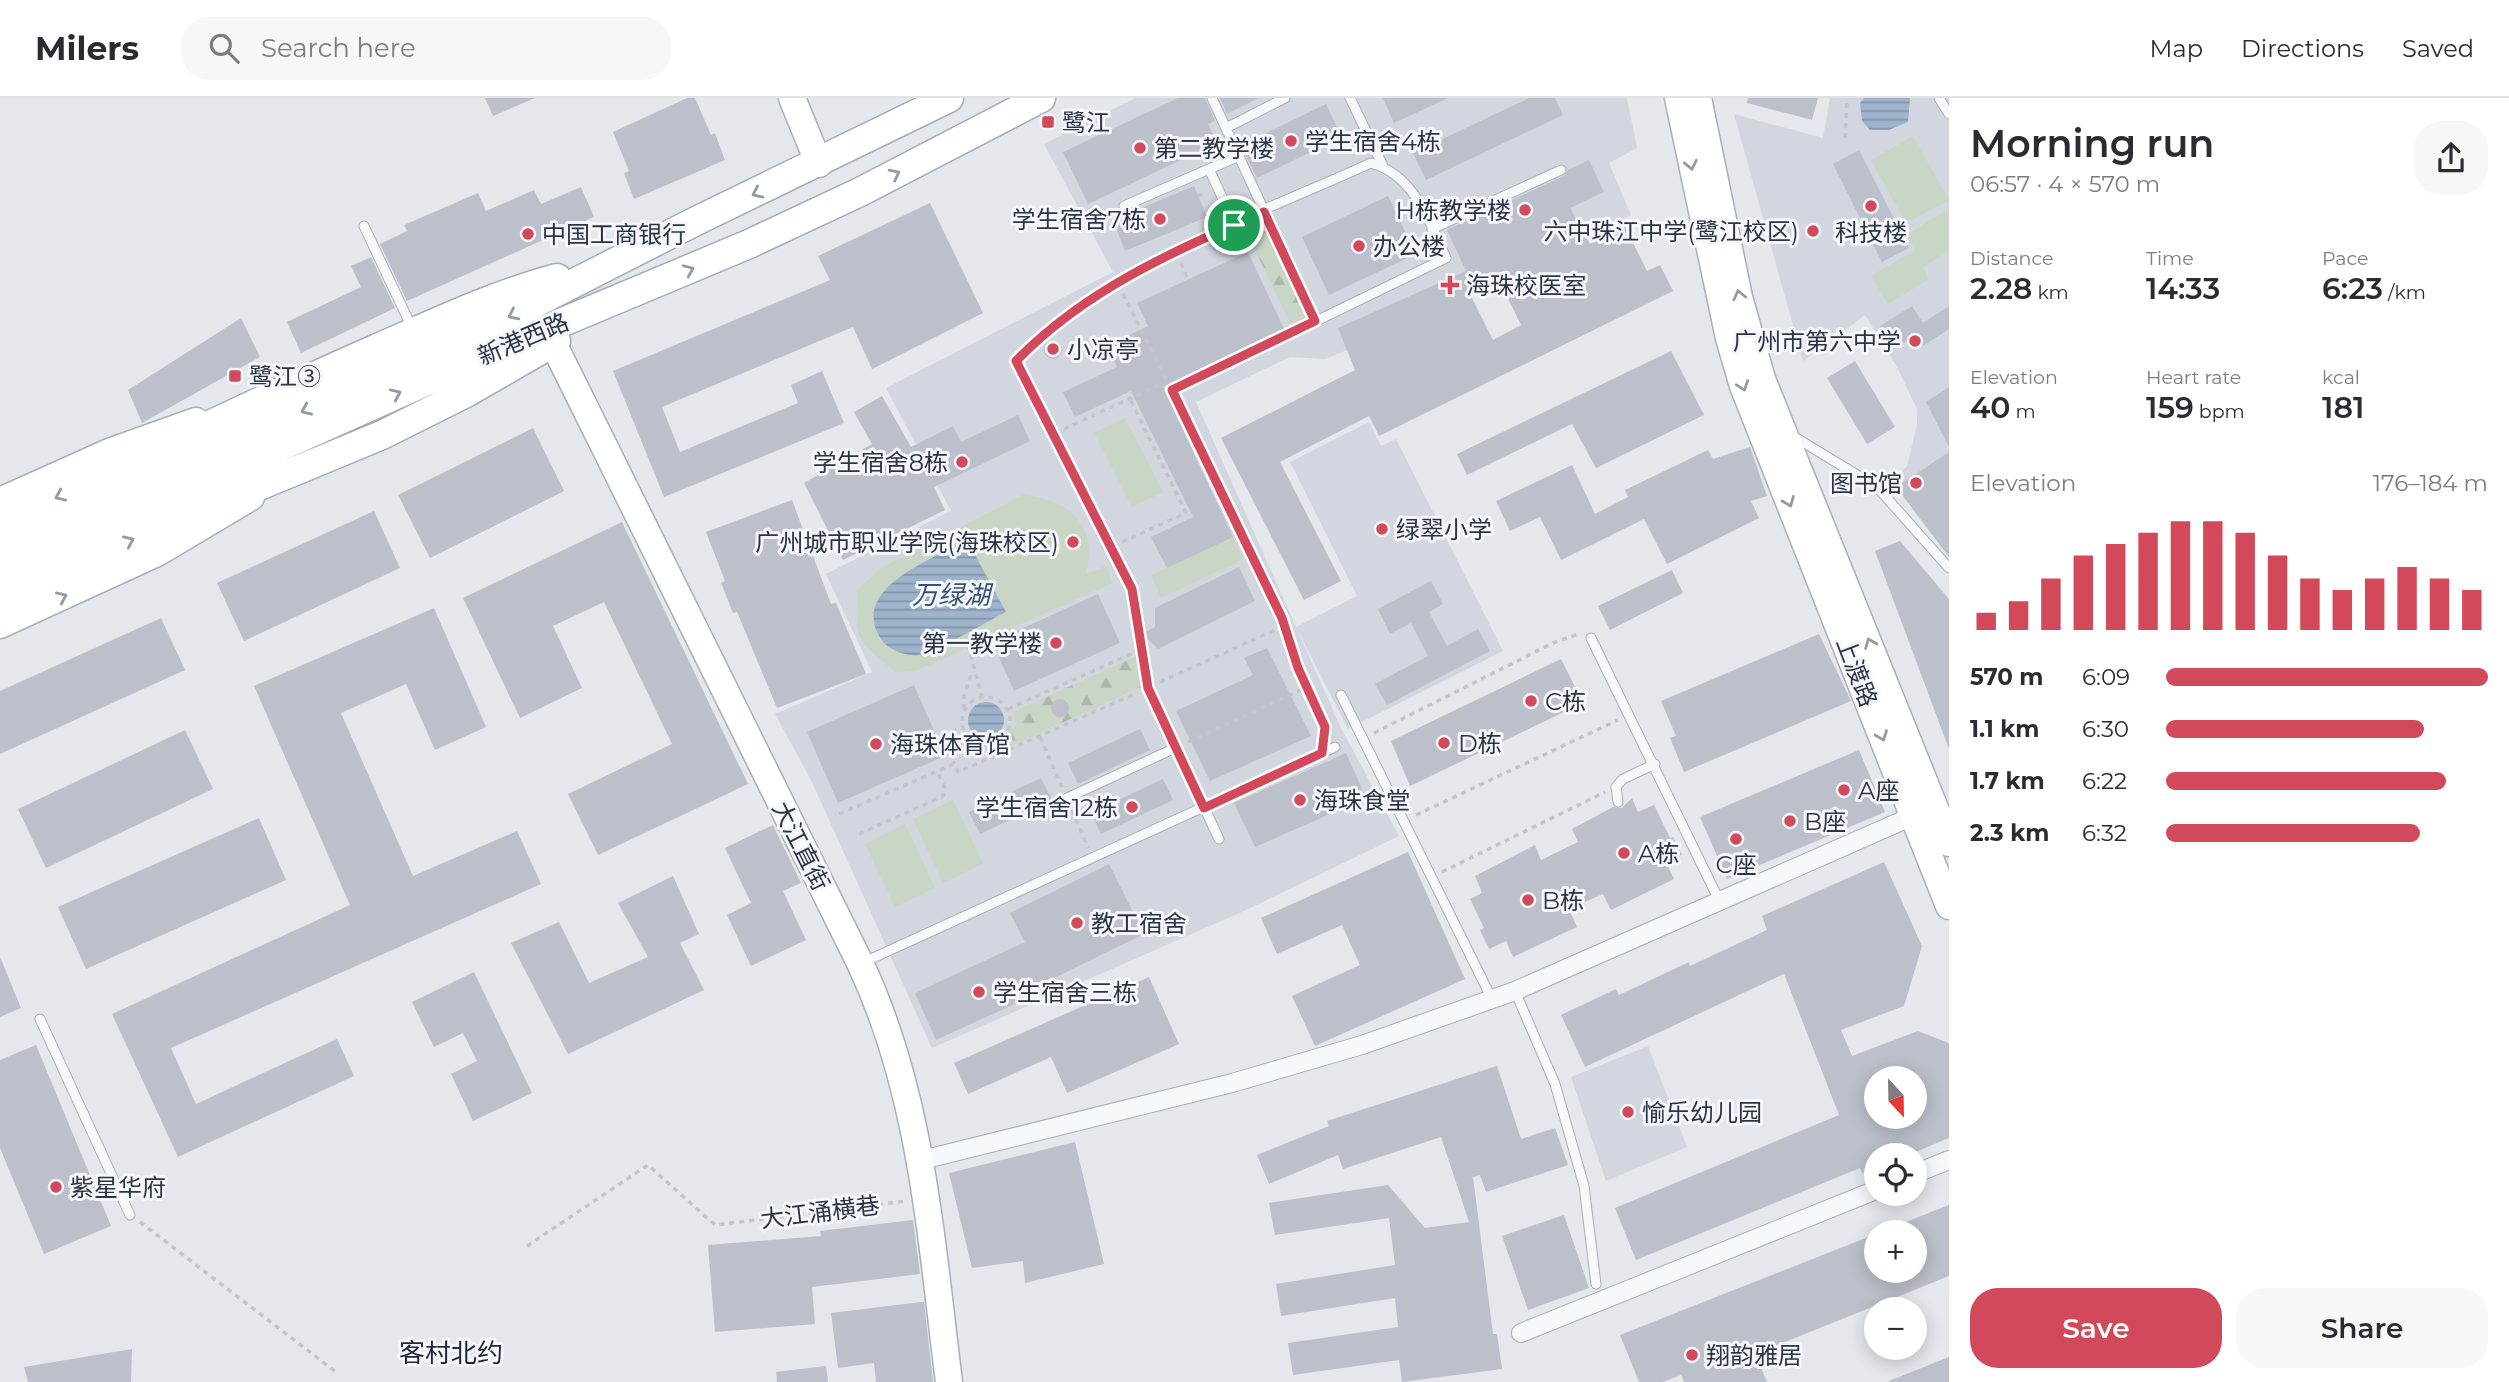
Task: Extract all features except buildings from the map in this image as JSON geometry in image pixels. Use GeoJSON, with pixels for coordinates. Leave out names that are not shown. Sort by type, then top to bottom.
{"type":"FeatureCollection","features":[{"type":"Feature","properties":{"kind":"main road"},"geometry":{"type":"LineString","coordinates":[[792,98],[819,164]]}},
{"type":"Feature","properties":{"kind":"main road","name":"新港西路"},"geometry":{"type":"LineString","coordinates":[[0,572],[195,472],[949,98]]}},
{"type":"Feature","properties":{"kind":"main road","name":"新港西路"},"geometry":{"type":"LineString","coordinates":[[0,548],[195,472],[626,296],[824,209],[1041,98]]}},
{"type":"Feature","properties":{"kind":"main road"},"geometry":{"type":"LineString","coordinates":[[1678,98],[1729,338],[1773,434]]}},
{"type":"Feature","properties":{"kind":"main road"},"geometry":{"type":"LineString","coordinates":[[1698,98],[1741,306],[1762,379],[1773,434]]}},
{"type":"Feature","properties":{"kind":"main road"},"geometry":{"type":"LineString","coordinates":[[0,523],[147,457],[254,402],[414,332],[519,290],[617,262]]}},
{"type":"Feature","properties":{"kind":"main road"},"geometry":{"type":"LineString","coordinates":[[0,599],[155,529],[274,482],[382,435],[466,393],[626,296]]}},
{"type":"Feature","properties":{"kind":"main road","name":"大江直街"},"geometry":{"type":"LineString","coordinates":[[552,343],[860,963],[893,1048],[922,1160],[949,1382]]}},
{"type":"Feature","properties":{"kind":"main road"},"geometry":{"type":"LineString","coordinates":[[0,501],[134,443],[254,402]]}},
{"type":"Feature","properties":{"kind":"main road","name":"上渡路"},"geometry":{"type":"LineString","coordinates":[[1773,434],[1913,816],[1949,906]]}},
{"type":"Feature","properties":{"kind":"main road","name":"上渡路"},"geometry":{"type":"LineString","coordinates":[[1773,434],[1949,843]]}},
{"type":"Feature","properties":{"kind":"main road"},"geometry":{"type":"LineString","coordinates":[[0,625],[157,553],[207,526],[274,482]]}},
{"type":"Feature","properties":{"kind":"street"},"geometry":{"type":"LineString","coordinates":[[922,1160],[1232,1083],[1362,1045],[1515,991],[1913,816]]}},
{"type":"Feature","properties":{"kind":"street"},"geometry":{"type":"LineString","coordinates":[[1927,1169],[1949,1160]]}},
{"type":"Feature","properties":{"kind":"street"},"geometry":{"type":"LineString","coordinates":[[1521,1333],[1864,1195]]}},
{"type":"Feature","properties":{"kind":"lane"},"geometry":{"type":"LineString","coordinates":[[1212,98],[1315,321]]}},
{"type":"Feature","properties":{"kind":"lane"},"geometry":{"type":"LineString","coordinates":[[1226,128],[1285,98]]}},
{"type":"Feature","properties":{"kind":"lane"},"geometry":{"type":"LineString","coordinates":[[1350,98],[1383,166]]}},
{"type":"Feature","properties":{"kind":"lane"},"geometry":{"type":"LineString","coordinates":[[1938,98],[1949,114]]}},
{"type":"Feature","properties":{"kind":"lane"},"geometry":{"type":"LineString","coordinates":[[1124,206],[1239,156]]}},
{"type":"Feature","properties":{"kind":"lane"},"geometry":{"type":"LineString","coordinates":[[1169,386],[1315,321],[1446,258],[1410,187],[1391,169],[1371,163],[1175,251],[1117,281],[1044,332],[1016,361],[1132,589],[1148,688],[1219,839]]}},
{"type":"Feature","properties":{"kind":"lane"},"geometry":{"type":"LineString","coordinates":[[1209,169],[1234,225]]}},
{"type":"Feature","properties":{"kind":"lane"},"geometry":{"type":"LineString","coordinates":[[1433,229],[1561,170]]}},
{"type":"Feature","properties":{"kind":"lane"},"geometry":{"type":"LineString","coordinates":[[364,226],[414,332]]}},
{"type":"Feature","properties":{"kind":"lane"},"geometry":{"type":"LineString","coordinates":[[1773,434],[1877,486],[1949,568]]}},
{"type":"Feature","properties":{"kind":"lane"},"geometry":{"type":"LineString","coordinates":[[1591,638],[1655,764],[1719,900]]}},
{"type":"Feature","properties":{"kind":"lane"},"geometry":{"type":"LineString","coordinates":[[1341,695],[1492,999]]}},
{"type":"Feature","properties":{"kind":"lane"},"geometry":{"type":"LineString","coordinates":[[860,963],[1335,747]]}},
{"type":"Feature","properties":{"kind":"lane"},"geometry":{"type":"LineString","coordinates":[[1067,798],[1175,748]]}},
{"type":"Feature","properties":{"kind":"lane"},"geometry":{"type":"LineString","coordinates":[[1618,802],[1616,786],[1623,779],[1655,764]]}},
{"type":"Feature","properties":{"kind":"lane"},"geometry":{"type":"LineString","coordinates":[[1515,991],[1555,1084],[1584,1186],[1596,1283]]}},
{"type":"Feature","properties":{"kind":"lane"},"geometry":{"type":"LineString","coordinates":[[40,1019],[130,1215]]}},
{"type":"Feature","properties":{"kind":"path"},"geometry":{"type":"LineString","coordinates":[[1845,138],[1847,98]]}},
{"type":"Feature","properties":{"kind":"path"},"geometry":{"type":"LineString","coordinates":[[1175,251],[1188,280]]}},
{"type":"Feature","properties":{"kind":"path"},"geometry":{"type":"LineString","coordinates":[[1117,281],[1284,626],[1325,727],[1322,753]]}},
{"type":"Feature","properties":{"kind":"path"},"geometry":{"type":"LineString","coordinates":[[1053,435],[1130,398],[1169,386]]}},
{"type":"Feature","properties":{"kind":"path"},"geometry":{"type":"LineString","coordinates":[[1110,548],[1186,513],[1130,398]]}},
{"type":"Feature","properties":{"kind":"path"},"geometry":{"type":"LineString","coordinates":[[951,732],[950,752],[958,772],[1284,626]]}},
{"type":"Feature","properties":{"kind":"path"},"geometry":{"type":"LineString","coordinates":[[1362,738],[1562,639],[1584,632],[1591,638]]}},
{"type":"Feature","properties":{"kind":"path"},"geometry":{"type":"LineString","coordinates":[[968,645],[972,670],[982,697]]}},
{"type":"Feature","properties":{"kind":"path"},"geometry":{"type":"LineString","coordinates":[[1008,709],[1142,649]]}},
{"type":"Feature","properties":{"kind":"path"},"geometry":{"type":"LineString","coordinates":[[964,712],[974,700],[982,697],[998,699],[1008,709],[1010,718],[1007,734],[994,743],[978,744],[971,740],[962,727],[964,696],[972,670]]}},
{"type":"Feature","properties":{"kind":"path"},"geometry":{"type":"LineString","coordinates":[[1175,748],[1307,687]]}},
{"type":"Feature","properties":{"kind":"path"},"geometry":{"type":"LineString","coordinates":[[1404,821],[1630,715]]}},
{"type":"Feature","properties":{"kind":"path"},"geometry":{"type":"LineString","coordinates":[[934,740],[962,727]]}},
{"type":"Feature","properties":{"kind":"path"},"geometry":{"type":"LineString","coordinates":[[839,814],[954,764]]}},
{"type":"Feature","properties":{"kind":"path"},"geometry":{"type":"LineString","coordinates":[[859,834],[943,796],[944,786],[937,771]]}},
{"type":"Feature","properties":{"kind":"path"},"geometry":{"type":"LineString","coordinates":[[1432,877],[1616,786]]}},
{"type":"Feature","properties":{"kind":"path","name":"大江涌横巷"},"geometry":{"type":"LineString","coordinates":[[527,1246],[648,1165],[715,1226],[926,1198]]}},
{"type":"Feature","properties":{"kind":"path"},"geometry":{"type":"LineString","coordinates":[[130,1215],[337,1372]]}},
{"type":"Feature","properties":{"kind":"shaded area","name":"广州城市职业学院(海珠校区)"},"geometry":{"type":"Polygon","coordinates":[[[1135,98],[1627,98],[1637,148],[1609,163],[1631,215],[1367,342],[1325,359],[1290,357],[1196,402],[1296,627],[1357,596],[1290,462],[1369,422],[1381,446],[1396,439],[1503,651],[1348,729],[1297,629],[1341,728],[1399,836],[1244,911],[932,1048],[811,780],[775,714],[872,672],[826,574],[951,511],[886,388],[1113,272],[1044,144],[1135,98]]]}},
{"type":"Feature","properties":{"kind":"shaded area","name":"广州市第六中学"},"geometry":{"type":"Polygon","coordinates":[[[1830,98],[1949,98],[1949,557],[1893,481],[1907,466],[1917,425],[1917,409],[1897,367],[1865,315],[1803,361],[1734,114],[1823,138],[1830,98]]]}},
{"type":"Feature","properties":{"kind":"shaded area","name":"愉乐幼儿园"},"geometry":{"type":"Polygon","coordinates":[[[1648,1046],[1687,1147],[1606,1181],[1571,1077],[1648,1046]]]}},
{"type":"Feature","properties":{"kind":"green space"},"geometry":{"type":"Polygon","coordinates":[[[1913,136],[1949,200],[1906,223],[1871,160],[1913,136]]]}},
{"type":"Feature","properties":{"kind":"green space"},"geometry":{"type":"Polygon","coordinates":[[[1949,209],[1949,251],[1923,267],[1929,279],[1888,304],[1871,276],[1915,250],[1906,235],[1949,209]]]}},
{"type":"Feature","properties":{"kind":"green space"},"geometry":{"type":"Polygon","coordinates":[[[1268,230],[1309,316],[1291,325],[1250,239],[1268,230]]]}},
{"type":"Feature","properties":{"kind":"green space"},"geometry":{"type":"Polygon","coordinates":[[[1125,418],[1163,492],[1132,507],[1094,433],[1125,418]]]}},
{"type":"Feature","properties":{"kind":"green space"},"geometry":{"type":"Polygon","coordinates":[[[1023,495],[1054,503],[1077,518],[1088,542],[1086,574],[1106,566],[1113,583],[916,671],[896,672],[873,653],[858,630],[857,590],[881,568],[1023,495]]]}},
{"type":"Feature","properties":{"kind":"green space"},"geometry":{"type":"Polygon","coordinates":[[[1233,537],[1244,559],[1161,598],[1151,575],[1233,537]]]}},
{"type":"Feature","properties":{"kind":"green space"},"geometry":{"type":"Polygon","coordinates":[[[1138,655],[1141,687],[1005,749],[1002,744],[1016,724],[1014,712],[1138,655]]]}},
{"type":"Feature","properties":{"kind":"green space"},"geometry":{"type":"Polygon","coordinates":[[[953,800],[983,863],[943,883],[913,819],[953,800]]]}},
{"type":"Feature","properties":{"kind":"green space"},"geometry":{"type":"Polygon","coordinates":[[[905,824],[935,888],[895,907],[865,844],[905,824]]]}},
{"type":"Feature","properties":{"kind":"water"},"geometry":{"type":"Polygon","coordinates":[[[1864,98],[1910,98],[1908,122],[1889,130],[1870,130],[1862,121],[1860,103],[1864,98]]]}},
{"type":"Feature","properties":{"kind":"water","name":"万绿湖"},"geometry":{"type":"Polygon","coordinates":[[[967,540],[1006,612],[927,653],[904,654],[888,646],[881,639],[874,621],[876,605],[885,591],[916,566],[967,540]]]}},
{"type":"Feature","properties":{"kind":"water"},"geometry":{"type":"Polygon","coordinates":[[[986,702],[999,707],[1004,720],[999,733],[986,738],[973,733],[968,720],[973,707],[986,702]]]}},
{"type":"Feature","properties":{"kind":"place","name":"鹭江"},"geometry":{"type":"Point","coordinates":[1048,122]}},
{"type":"Feature","properties":{"kind":"place","name":"学生宿舍4栋"},"geometry":{"type":"Point","coordinates":[1291,141]}},
{"type":"Feature","properties":{"kind":"place","name":"第二教学楼"},"geometry":{"type":"Point","coordinates":[1140,148]}},
{"type":"Feature","properties":{"kind":"place","name":"科技楼"},"geometry":{"type":"Point","coordinates":[1871,206]}},
{"type":"Feature","properties":{"kind":"place","name":"H栋教学楼"},"geometry":{"type":"Point","coordinates":[1525,210]}},
{"type":"Feature","properties":{"kind":"place","name":"学生宿舍7栋"},"geometry":{"type":"Point","coordinates":[1160,219]}},
{"type":"Feature","properties":{"kind":"place","name":"六中珠江中学(鹭江校区)"},"geometry":{"type":"Point","coordinates":[1813,231]}},
{"type":"Feature","properties":{"kind":"place","name":"中国工商银行"},"geometry":{"type":"Point","coordinates":[528,234]}},
{"type":"Feature","properties":{"kind":"place","name":"办公楼"},"geometry":{"type":"Point","coordinates":[1359,246]}},
{"type":"Feature","properties":{"kind":"place","name":"海珠校医室"},"geometry":{"type":"Point","coordinates":[1450,285]}},
{"type":"Feature","properties":{"kind":"place","name":"广州市第六中学"},"geometry":{"type":"Point","coordinates":[1915,341]}},
{"type":"Feature","properties":{"kind":"place","name":"小凉亭"},"geometry":{"type":"Point","coordinates":[1053,349]}},
{"type":"Feature","properties":{"kind":"place","name":"鹭江③"},"geometry":{"type":"Point","coordinates":[235,376]}},
{"type":"Feature","properties":{"kind":"place","name":"学生宿舍8栋"},"geometry":{"type":"Point","coordinates":[962,462]}},
{"type":"Feature","properties":{"kind":"place","name":"图书馆"},"geometry":{"type":"Point","coordinates":[1916,483]}},
{"type":"Feature","properties":{"kind":"place","name":"绿翠小学"},"geometry":{"type":"Point","coordinates":[1382,529]}},
{"type":"Feature","properties":{"kind":"place","name":"广州城市职业学院(海珠校区)"},"geometry":{"type":"Point","coordinates":[1073,542]}},
{"type":"Feature","properties":{"kind":"place","name":"第一教学楼"},"geometry":{"type":"Point","coordinates":[1056,643]}},
{"type":"Feature","properties":{"kind":"place","name":"C栋"},"geometry":{"type":"Point","coordinates":[1531,701]}},
{"type":"Feature","properties":{"kind":"place","name":"D栋"},"geometry":{"type":"Point","coordinates":[1444,743]}},
{"type":"Feature","properties":{"kind":"place","name":"海珠体育馆"},"geometry":{"type":"Point","coordinates":[876,744]}},
{"type":"Feature","properties":{"kind":"place","name":"A座"},"geometry":{"type":"Point","coordinates":[1844,790]}},
{"type":"Feature","properties":{"kind":"place","name":"海珠食堂"},"geometry":{"type":"Point","coordinates":[1300,800]}},
{"type":"Feature","properties":{"kind":"place","name":"学生宿舍12栋"},"geometry":{"type":"Point","coordinates":[1132,807]}},
{"type":"Feature","properties":{"kind":"place","name":"B座"},"geometry":{"type":"Point","coordinates":[1790,821]}},
{"type":"Feature","properties":{"kind":"place","name":"C座"},"geometry":{"type":"Point","coordinates":[1736,839]}},
{"type":"Feature","properties":{"kind":"place","name":"A栋"},"geometry":{"type":"Point","coordinates":[1624,853]}},
{"type":"Feature","properties":{"kind":"place","name":"B栋"},"geometry":{"type":"Point","coordinates":[1528,900]}},
{"type":"Feature","properties":{"kind":"place","name":"教工宿舍"},"geometry":{"type":"Point","coordinates":[1077,923]}},
{"type":"Feature","properties":{"kind":"place","name":"学生宿舍三栋"},"geometry":{"type":"Point","coordinates":[979,992]}},
{"type":"Feature","properties":{"kind":"place","name":"愉乐幼儿园"},"geometry":{"type":"Point","coordinates":[1628,1112]}},
{"type":"Feature","properties":{"kind":"place","name":"紫星华府"},"geometry":{"type":"Point","coordinates":[56,1187]}},
{"type":"Feature","properties":{"kind":"place","name":"翔韵雅居"},"geometry":{"type":"Point","coordinates":[1692,1355]}},
{"type":"Feature","properties":{"kind":"district","name":"客村北约"},"geometry":{"type":"Point","coordinates":[451,1353]}},
{"type":"Feature","properties":{"kind":"route"},"geometry":{"type":"LineString","coordinates":[[1264,212],[1315,321],[1172,390],[1282,618],[1298,668],[1325,727],[1325,739],[1322,753],[1204,808],[1148,688],[1132,589],[1016,361],[1044,332],[1100,291],[1159,258],[1234,225],[1264,212]]}}]}
